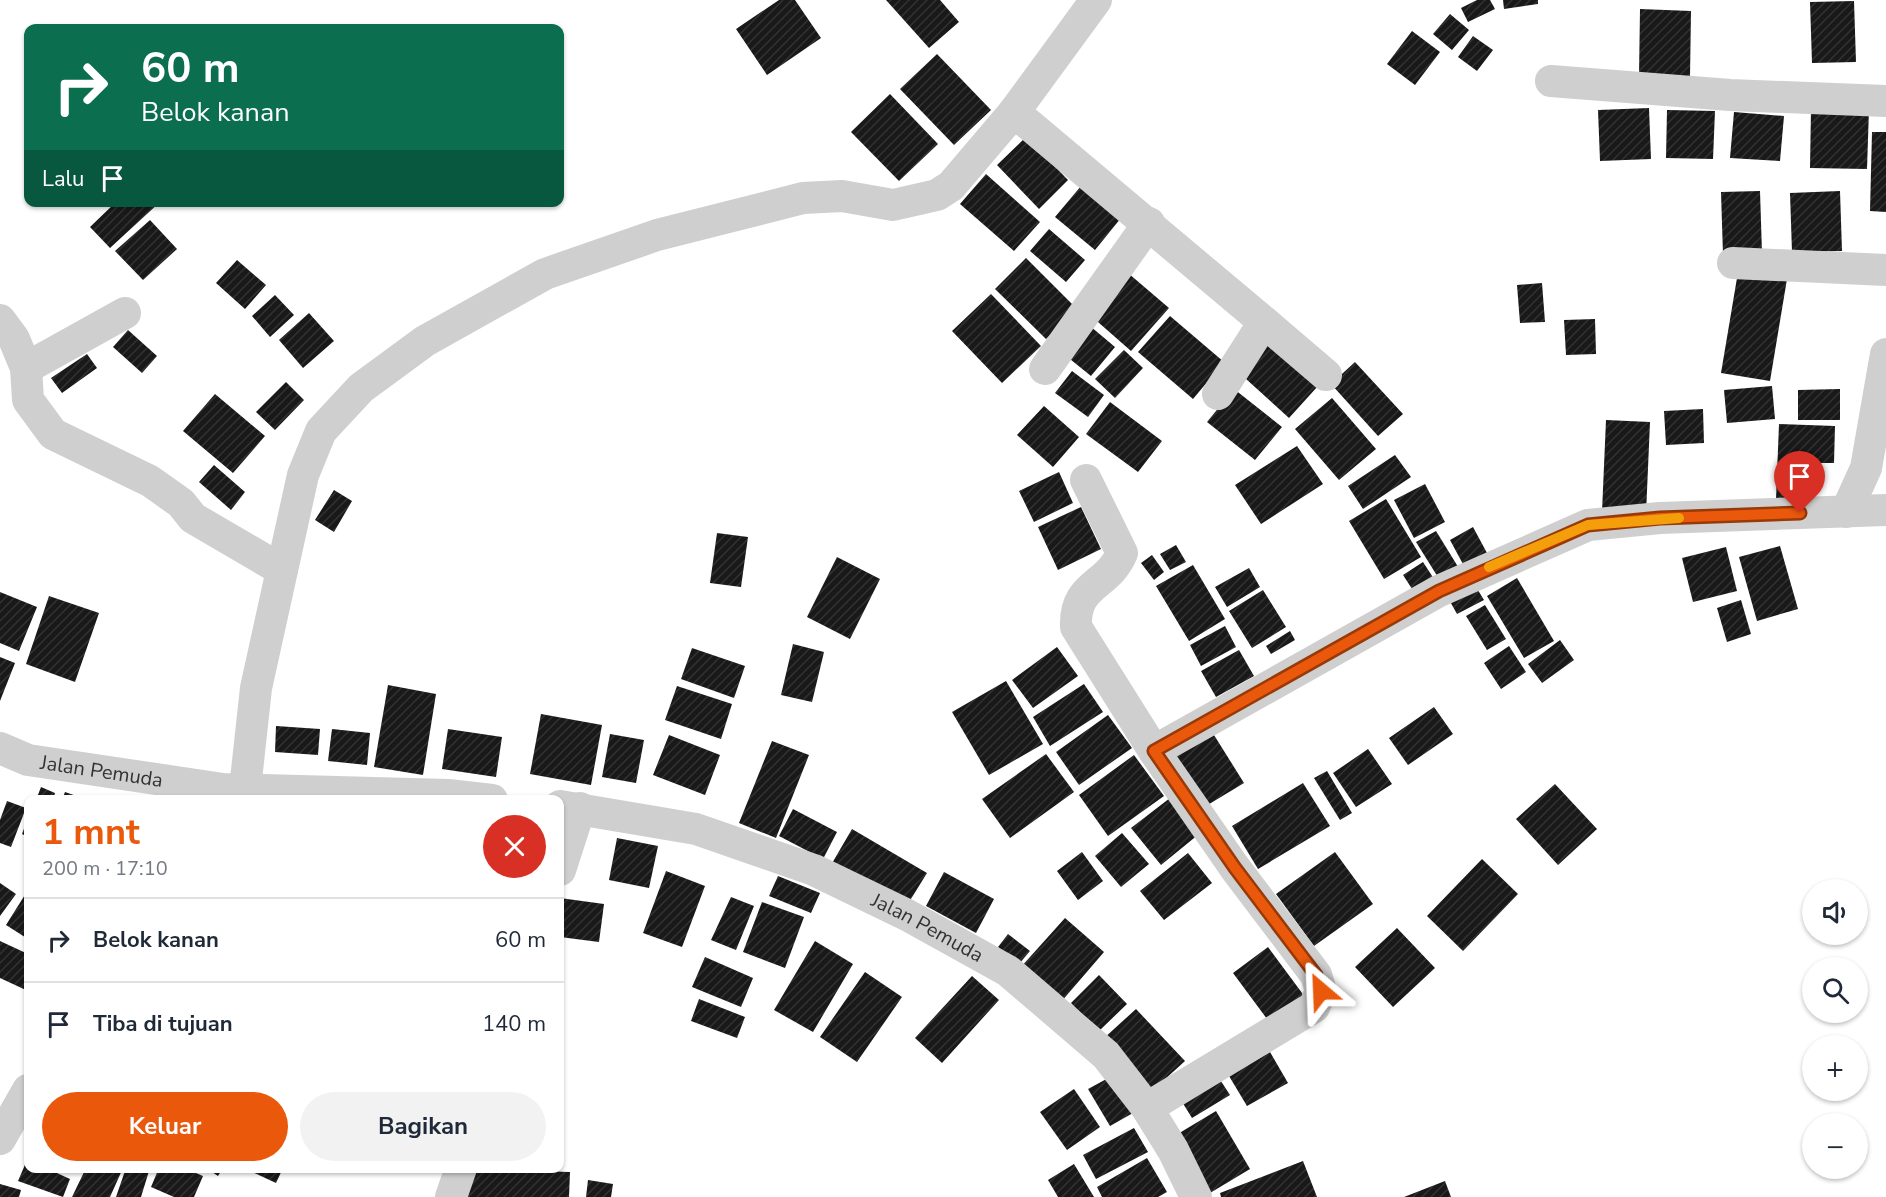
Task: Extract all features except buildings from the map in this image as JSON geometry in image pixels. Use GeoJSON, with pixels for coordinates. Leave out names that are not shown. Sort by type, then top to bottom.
{"type":"FeatureCollection","features":[{"type":"Feature","properties":{"kind":"street"},"geometry":{"type":"LineString","coordinates":[[228,793],[256,688],[303,475],[321,431],[361,388],[425,341],[544,274],[657,235],[803,198],[842,196],[892,205],[937,195],[951,186],[1014,112],[1096,0]]}},
{"type":"Feature","properties":{"kind":"street"},"geometry":{"type":"LineString","coordinates":[[1551,81],[1730,95],[1886,101]]}},
{"type":"Feature","properties":{"kind":"street"},"geometry":{"type":"LineString","coordinates":[[1014,112],[1149,223],[1326,375]]}},
{"type":"Feature","properties":{"kind":"street"},"geometry":{"type":"LineString","coordinates":[[1045,369],[1149,223]]}},
{"type":"Feature","properties":{"kind":"street"},"geometry":{"type":"LineString","coordinates":[[1733,263],[1886,270]]}},
{"type":"Feature","properties":{"kind":"street"},"geometry":{"type":"LineString","coordinates":[[26,368],[125,313]]}},
{"type":"Feature","properties":{"kind":"street"},"geometry":{"type":"LineString","coordinates":[[0,320],[14,339],[26,368],[28,400],[53,434],[150,481],[181,503],[193,518],[282,570]]}},
{"type":"Feature","properties":{"kind":"street"},"geometry":{"type":"LineString","coordinates":[[1218,394],[1264,322]]}},
{"type":"Feature","properties":{"kind":"street"},"geometry":{"type":"LineString","coordinates":[[1846,512],[1866,468],[1886,354]]}},
{"type":"Feature","properties":{"kind":"street"},"geometry":{"type":"LineString","coordinates":[[1086,480],[1098,500],[1122,553],[1116,567],[1087,591],[1075,609],[1076,627],[1154,751],[1235,868],[1316,975],[1321,991],[1314,1007],[1147,1108]]}},
{"type":"Feature","properties":{"kind":"street"},"geometry":{"type":"LineString","coordinates":[[1154,751],[1439,591],[1588,525],[1660,518],[1886,510]]}},
{"type":"Feature","properties":{"kind":"street","name":"Jalan Pemuda"},"geometry":{"type":"LineString","coordinates":[[0,748],[28,760],[228,793],[448,795]]}},
{"type":"Feature","properties":{"kind":"street"},"geometry":{"type":"LineString","coordinates":[[564,845],[570,807]]}},
{"type":"Feature","properties":{"kind":"street","name":"Jalan Pemuda"},"geometry":{"type":"LineString","coordinates":[[570,807],[696,829],[814,870],[907,915],[1008,971],[1106,1054],[1147,1108],[1173,1150],[1196,1197]]}},
{"type":"Feature","properties":{"kind":"street"},"geometry":{"type":"LineString","coordinates":[[0,1139],[24,1097]]}},
{"type":"Feature","properties":{"kind":"street"},"geometry":{"type":"LineString","coordinates":[[451,1197],[459,1173]]}},
{"type":"Feature","properties":{"kind":"slow traffic"},"geometry":{"type":"LineString","coordinates":[[1489,567],[1588,525],[1679,518]]}},
{"type":"Feature","properties":{"kind":"route"},"geometry":{"type":"LineString","coordinates":[[1321,991],[1316,975],[1235,868],[1154,751],[1439,591],[1588,525],[1660,518],[1800,513]]}}]}
